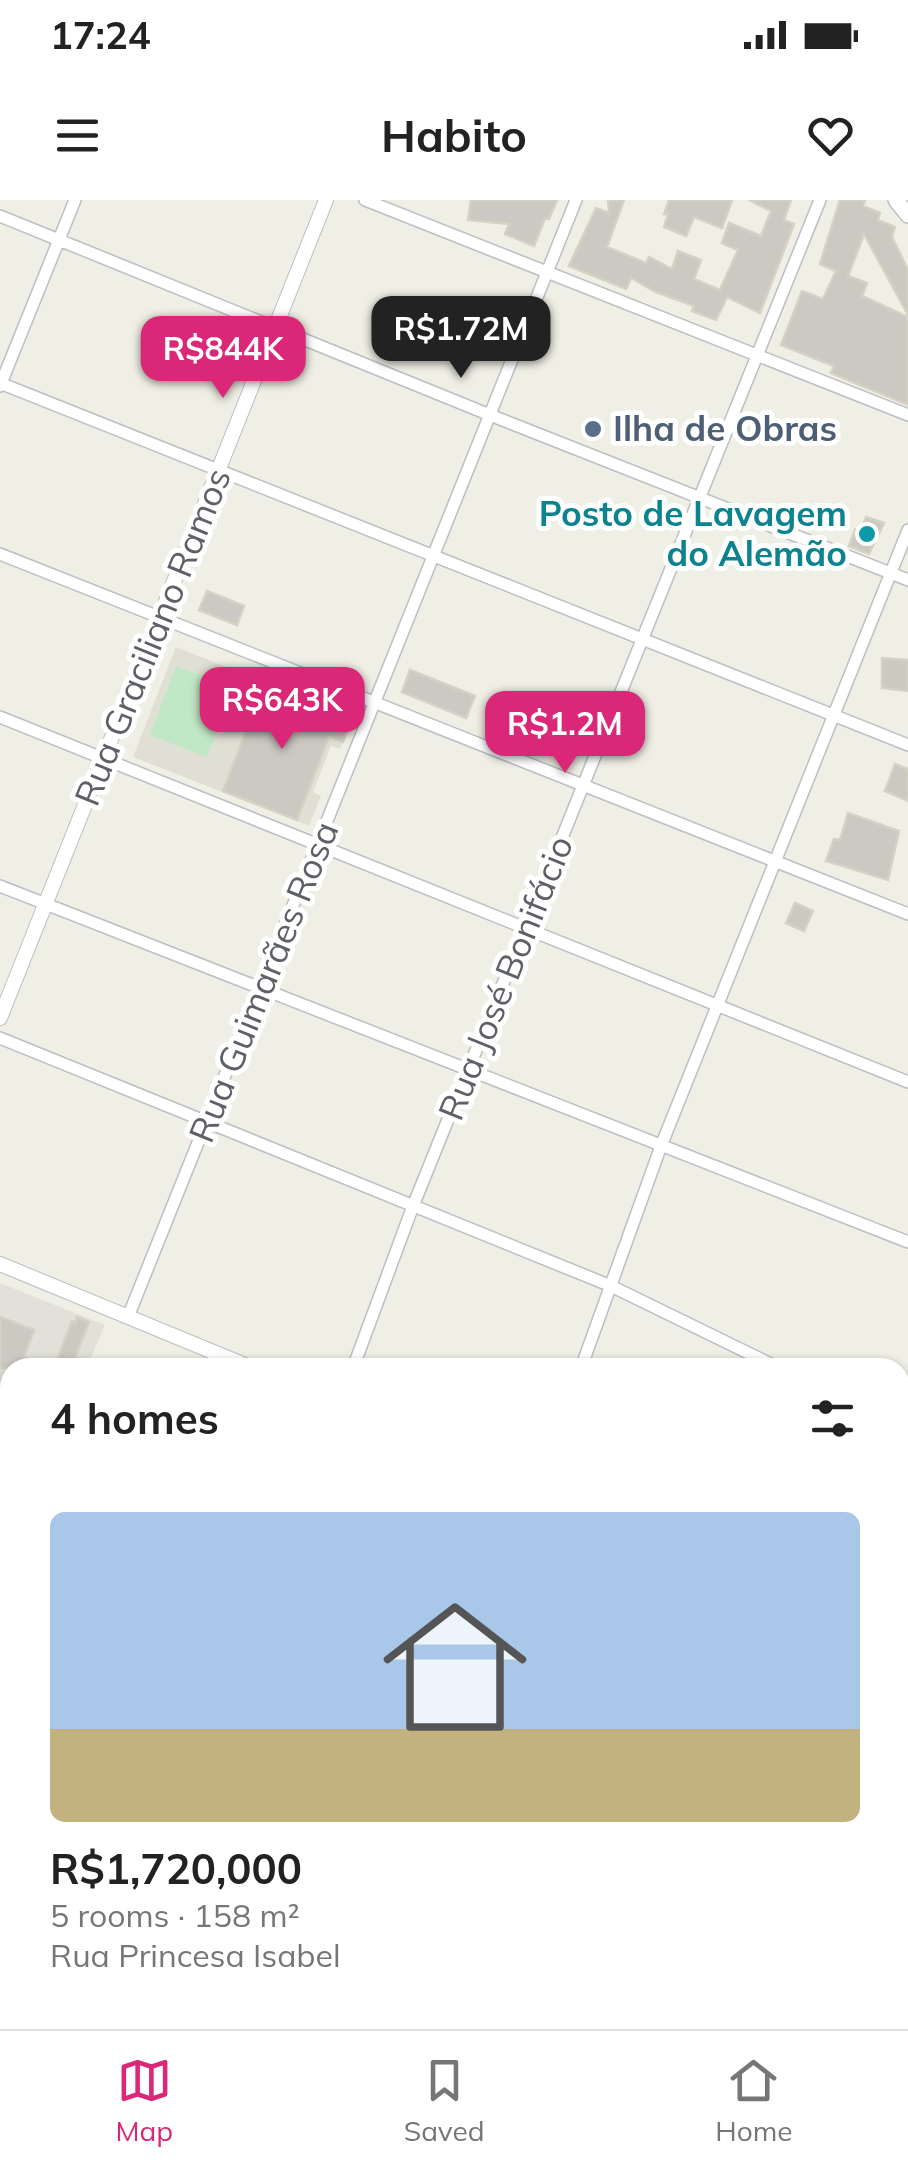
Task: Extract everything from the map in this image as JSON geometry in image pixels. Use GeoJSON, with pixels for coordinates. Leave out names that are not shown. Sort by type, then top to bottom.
{"type":"FeatureCollection","features":[{"type":"Feature","properties":{"kind":"main road"},"geometry":{"type":"LineString","coordinates":[[896,200],[908,215]]}},
{"type":"Feature","properties":{"kind":"street"},"geometry":{"type":"LineString","coordinates":[[75,200],[0,385],[908,745]]}},
{"type":"Feature","properties":{"kind":"street","name":"Rua Graciliano Ramos"},"geometry":{"type":"LineString","coordinates":[[0,1018],[326,200]]}},
{"type":"Feature","properties":{"kind":"street"},"geometry":{"type":"LineString","coordinates":[[365,200],[908,415]]}},
{"type":"Feature","properties":{"kind":"street","name":"Rua Guimarães Rosa"},"geometry":{"type":"LineString","coordinates":[[128,1317],[576,200]]}},
{"type":"Feature","properties":{"kind":"street","name":"Rua José Bonifácio"},"geometry":{"type":"LineString","coordinates":[[356,1358],[413,1206],[820,200]]}},
{"type":"Feature","properties":{"kind":"street"},"geometry":{"type":"LineString","coordinates":[[0,216],[908,580]]}},
{"type":"Feature","properties":{"kind":"street"},"geometry":{"type":"LineString","coordinates":[[585,1358],[660,1146],[778,861],[908,530]]}},
{"type":"Feature","properties":{"kind":"street"},"geometry":{"type":"LineString","coordinates":[[0,554],[908,914]]}},
{"type":"Feature","properties":{"kind":"street"},"geometry":{"type":"LineString","coordinates":[[0,717],[908,1082]]}},
{"type":"Feature","properties":{"kind":"street"},"geometry":{"type":"LineString","coordinates":[[0,886],[908,1242]]}},
{"type":"Feature","properties":{"kind":"street"},"geometry":{"type":"LineString","coordinates":[[0,1038],[611,1286],[759,1358]]}},
{"type":"Feature","properties":{"kind":"street"},"geometry":{"type":"LineString","coordinates":[[0,1264],[228,1358]]}},
{"type":"Feature","properties":{"kind":"shaded area"},"geometry":{"type":"Polygon","coordinates":[[[176,647],[353,717],[340,749],[331,746],[313,792],[321,796],[309,826],[133,757],[176,647]]]}},
{"type":"Feature","properties":{"kind":"shaded area"},"geometry":{"type":"Polygon","coordinates":[[[0,1283],[105,1325],[91,1358],[0,1358],[0,1283]]]}},
{"type":"Feature","properties":{"kind":"green space"},"geometry":{"type":"Polygon","coordinates":[[[176,666],[233,687],[207,757],[150,735],[176,666]]]}},
{"type":"Feature","properties":{"kind":"building"},"geometry":{"type":"Polygon","coordinates":[[[471,200],[557,200],[534,246],[505,234],[509,224],[468,220],[471,200]]]}},
{"type":"Feature","properties":{"kind":"building"},"geometry":{"type":"Polygon","coordinates":[[[608,200],[624,200],[607,247],[646,263],[649,257],[672,269],[678,251],[701,260],[694,279],[720,290],[738,250],[722,243],[729,223],[761,236],[771,211],[749,200],[791,200],[784,220],[794,224],[760,313],[727,297],[716,320],[631,278],[626,289],[569,266],[596,208],[609,213],[608,200]]]}},
{"type":"Feature","properties":{"kind":"building"},"geometry":{"type":"Polygon","coordinates":[[[669,200],[732,200],[722,228],[694,217],[686,236],[664,227],[669,200]]]}},
{"type":"Feature","properties":{"kind":"building"},"geometry":{"type":"Polygon","coordinates":[[[840,200],[865,200],[863,206],[880,213],[878,220],[895,227],[892,237],[908,270],[908,315],[864,234],[848,276],[867,283],[862,296],[908,317],[908,405],[831,373],[834,366],[781,345],[802,291],[823,299],[836,271],[820,264],[840,200]]]}},
{"type":"Feature","properties":{"kind":"building","name":"Posto de Lavagem do Alemão"},"geometry":{"type":"Polygon","coordinates":[[[866,517],[884,523],[869,554],[849,546],[866,517]]]}},
{"type":"Feature","properties":{"kind":"building"},"geometry":{"type":"Polygon","coordinates":[[[207,591],[244,606],[237,625],[199,610],[207,591]]]}},
{"type":"Feature","properties":{"kind":"building"},"geometry":{"type":"Polygon","coordinates":[[[882,658],[908,660],[908,691],[882,688],[882,658]]]}},
{"type":"Feature","properties":{"kind":"building"},"geometry":{"type":"Polygon","coordinates":[[[410,670],[475,696],[466,718],[402,692],[410,670]]]}},
{"type":"Feature","properties":{"kind":"building"},"geometry":{"type":"Polygon","coordinates":[[[264,684],[338,713],[333,725],[347,731],[343,742],[329,737],[297,820],[223,791],[264,684]]]}},
{"type":"Feature","properties":{"kind":"building"},"geometry":{"type":"Polygon","coordinates":[[[895,764],[908,769],[908,801],[885,791],[895,764]]]}},
{"type":"Feature","properties":{"kind":"building"},"geometry":{"type":"Polygon","coordinates":[[[848,813],[899,831],[888,880],[826,861],[834,839],[840,840],[848,813]]]}},
{"type":"Feature","properties":{"kind":"building"},"geometry":{"type":"Polygon","coordinates":[[[795,903],[813,911],[804,931],[786,923],[795,903]]]}},
{"type":"Feature","properties":{"kind":"building"},"geometry":{"type":"Polygon","coordinates":[[[0,1317],[34,1330],[26,1358],[0,1358],[0,1317]]]}},
{"type":"Feature","properties":{"kind":"building"},"geometry":{"type":"Polygon","coordinates":[[[77,1317],[89,1322],[75,1358],[58,1358],[72,1321],[75,1323],[77,1317]]]}},
{"type":"Feature","properties":{"kind":"place","name":"Ilha de Obras"},"geometry":{"type":"Point","coordinates":[593,429]}},
{"type":"Feature","properties":{"kind":"place","name":"Posto de Lavagem do Alemão"},"geometry":{"type":"Point","coordinates":[867,534]}}]}
